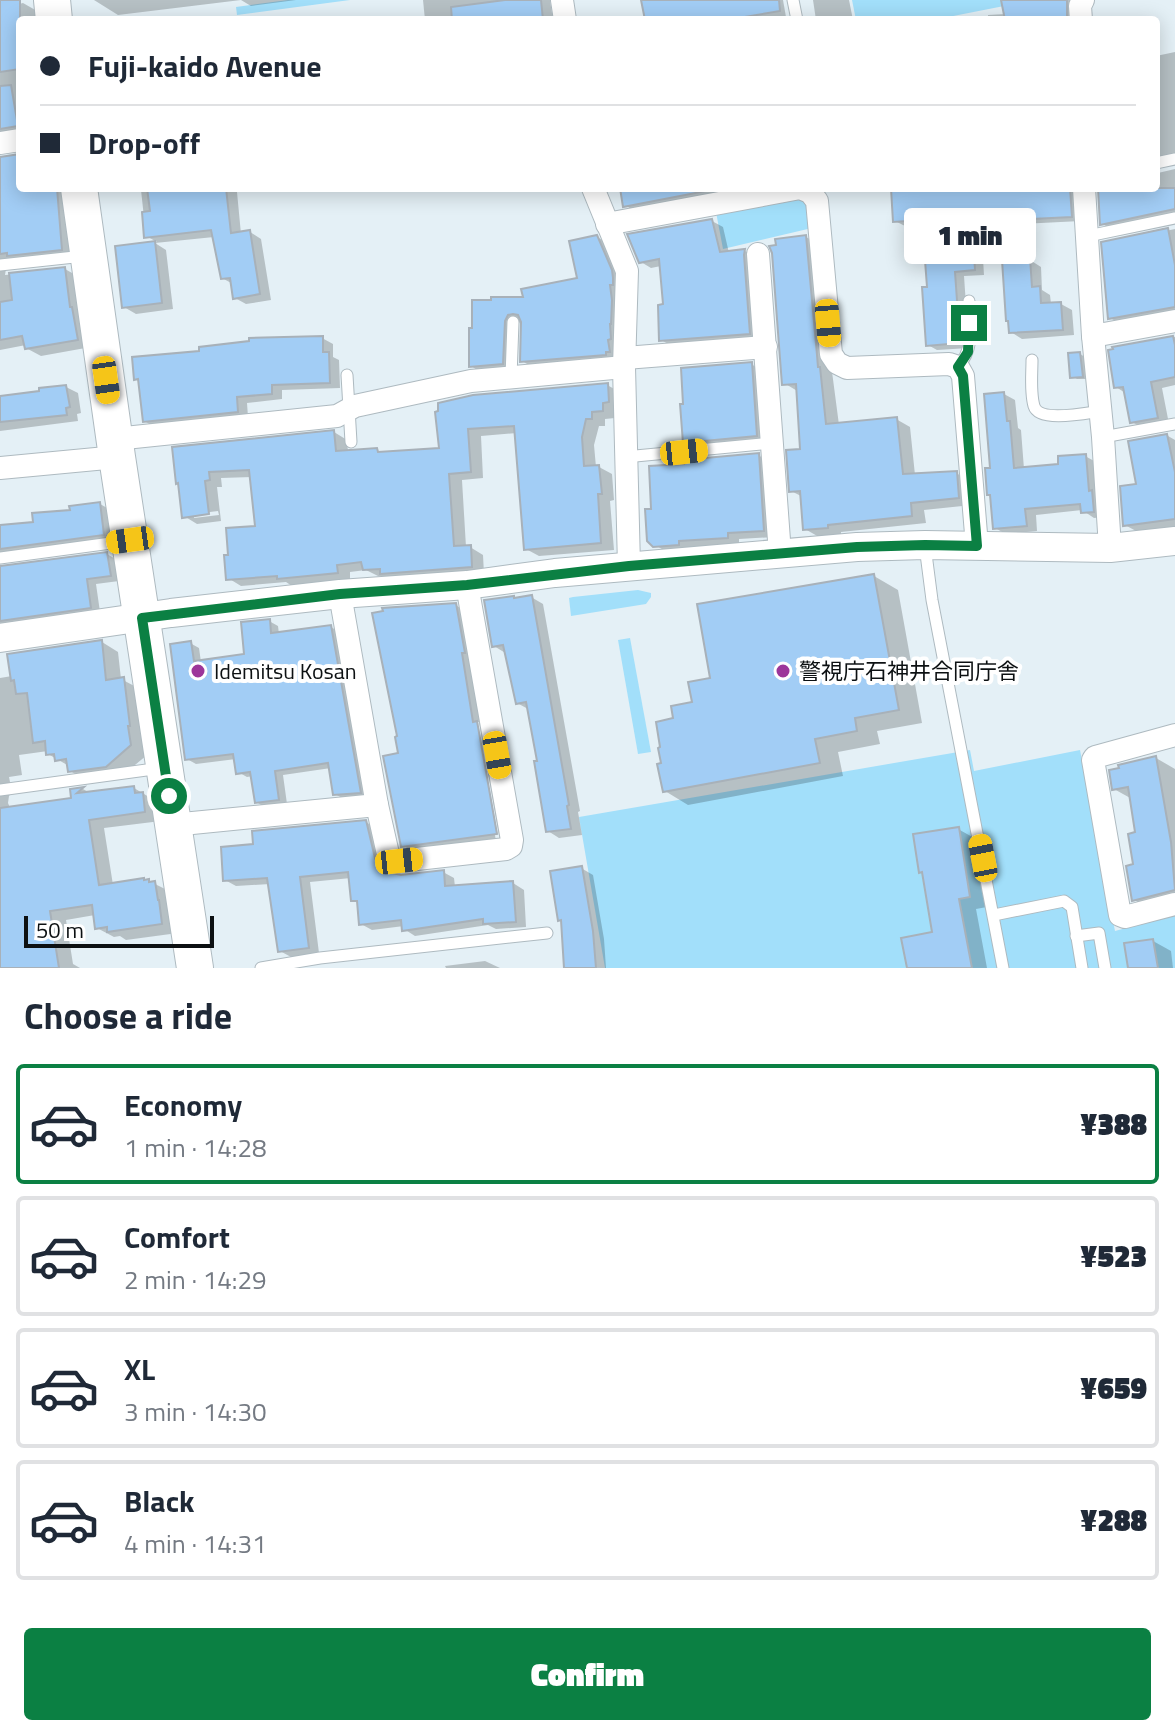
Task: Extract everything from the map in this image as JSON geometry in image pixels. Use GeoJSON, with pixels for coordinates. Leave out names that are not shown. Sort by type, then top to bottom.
{"type":"FeatureCollection","features":[{"type":"Feature","properties":{"kind":"main road"},"geometry":{"type":"LineString","coordinates":[[80,192],[195,968]]}},
{"type":"Feature","properties":{"kind":"street"},"geometry":{"type":"LineString","coordinates":[[595,192],[627,271],[624,362],[629,566]]}},
{"type":"Feature","properties":{"kind":"street"},"geometry":{"type":"LineString","coordinates":[[607,224],[779,192]]}},
{"type":"Feature","properties":{"kind":"street"},"geometry":{"type":"LineString","coordinates":[[810,192],[817,201],[831,354],[837,363],[847,368],[949,364],[958,367],[963,376],[977,546]]}},
{"type":"Feature","properties":{"kind":"street"},"geometry":{"type":"LineString","coordinates":[[1084,192],[1110,548]]}},
{"type":"Feature","properties":{"kind":"street"},"geometry":{"type":"LineString","coordinates":[[758,254],[780,554]]}},
{"type":"Feature","properties":{"kind":"street"},"geometry":{"type":"LineString","coordinates":[[1093,336],[1175,321]]}},
{"type":"Feature","properties":{"kind":"street"},"geometry":{"type":"LineString","coordinates":[[0,468],[337,416],[355,406],[471,381],[766,347]]}},
{"type":"Feature","properties":{"kind":"street"},"geometry":{"type":"LineString","coordinates":[[0,638],[340,594],[467,585],[629,566],[857,547],[1110,548],[1175,541]]}},
{"type":"Feature","properties":{"kind":"street"},"geometry":{"type":"LineString","coordinates":[[340,594],[377,805],[388,854],[399,861],[511,846],[467,585]]}},
{"type":"Feature","properties":{"kind":"street"},"geometry":{"type":"LineString","coordinates":[[1175,735],[1093,760],[1120,915],[1125,917],[1175,904]]}},
{"type":"Feature","properties":{"kind":"street"},"geometry":{"type":"LineString","coordinates":[[172,825],[377,805]]}},
{"type":"Feature","properties":{"kind":"lane"},"geometry":{"type":"LineString","coordinates":[[1088,236],[1175,218]]}},
{"type":"Feature","properties":{"kind":"lane"},"geometry":{"type":"LineString","coordinates":[[0,265],[88,256]]}},
{"type":"Feature","properties":{"kind":"lane"},"geometry":{"type":"LineString","coordinates":[[958,367],[970,345],[969,301]]}},
{"type":"Feature","properties":{"kind":"lane"},"geometry":{"type":"LineString","coordinates":[[511,377],[513,322]]}},
{"type":"Feature","properties":{"kind":"lane"},"geometry":{"type":"LineString","coordinates":[[1032,360],[1033,402],[1040,414],[1049,416],[1101,411]]}},
{"type":"Feature","properties":{"kind":"lane"},"geometry":{"type":"LineString","coordinates":[[347,375],[351,442]]}},
{"type":"Feature","properties":{"kind":"lane"},"geometry":{"type":"LineString","coordinates":[[1103,437],[1175,424]]}},
{"type":"Feature","properties":{"kind":"lane"},"geometry":{"type":"LineString","coordinates":[[625,457],[773,443]]}},
{"type":"Feature","properties":{"kind":"lane"},"geometry":{"type":"LineString","coordinates":[[0,558],[130,540]]}},
{"type":"Feature","properties":{"kind":"lane"},"geometry":{"type":"LineString","coordinates":[[925,545],[932,600],[1003,968]]}},
{"type":"Feature","properties":{"kind":"lane"},"geometry":{"type":"LineString","coordinates":[[0,790],[165,767]]}},
{"type":"Feature","properties":{"kind":"lane"},"geometry":{"type":"LineString","coordinates":[[994,915],[1064,901],[1072,907],[1082,968]]}},
{"type":"Feature","properties":{"kind":"lane"},"geometry":{"type":"LineString","coordinates":[[261,968],[320,958],[547,933]]}},
{"type":"Feature","properties":{"kind":"lane"},"geometry":{"type":"LineString","coordinates":[[1076,936],[1099,933],[1105,968]]}},
{"type":"Feature","properties":{"kind":"shaded area"},"geometry":{"type":"Polygon","coordinates":[[[288,0],[350,0],[237,15],[236,7],[288,0]]]}},
{"type":"Feature","properties":{"kind":"shaded area"},"geometry":{"type":"Polygon","coordinates":[[[852,0],[1035,0],[953,16],[855,16],[852,0]]]}},
{"type":"Feature","properties":{"kind":"shaded area"},"geometry":{"type":"Polygon","coordinates":[[[798,197],[810,205],[812,228],[723,249],[716,212],[798,197]]]}},
{"type":"Feature","properties":{"kind":"shaded area"},"geometry":{"type":"Polygon","coordinates":[[[638,590],[651,593],[646,604],[571,616],[569,598],[638,590]]]}},
{"type":"Feature","properties":{"kind":"shaded area"},"geometry":{"type":"Polygon","coordinates":[[[630,638],[651,752],[638,754],[618,640],[630,638]]]}},
{"type":"Feature","properties":{"kind":"shaded area"},"geometry":{"type":"Polygon","coordinates":[[[970,750],[974,771],[1080,750],[1115,931],[1175,915],[1175,968],[605,968],[579,817],[970,750]]]}},
{"type":"Feature","properties":{"kind":"building"},"geometry":{"type":"Polygon","coordinates":[[[0,0],[20,0],[20,16],[16,16],[16,70],[0,72],[0,0]]]}},
{"type":"Feature","properties":{"kind":"building"},"geometry":{"type":"Polygon","coordinates":[[[505,0],[541,0],[543,16],[452,16],[451,7],[505,0]]]}},
{"type":"Feature","properties":{"kind":"building"},"geometry":{"type":"Polygon","coordinates":[[[641,0],[779,0],[780,11],[751,16],[644,16],[641,0]]]}},
{"type":"Feature","properties":{"kind":"building"},"geometry":{"type":"Polygon","coordinates":[[[1001,0],[1067,0],[1067,16],[1004,16],[1001,0]]]}},
{"type":"Feature","properties":{"kind":"building"},"geometry":{"type":"Polygon","coordinates":[[[11,85],[16,126],[0,129],[0,86],[11,85]]]}},
{"type":"Feature","properties":{"kind":"building"},"geometry":{"type":"Polygon","coordinates":[[[16,155],[16,192],[57,192],[62,250],[7,256],[7,253],[0,254],[0,157],[16,155]]]}},
{"type":"Feature","properties":{"kind":"building"},"geometry":{"type":"Polygon","coordinates":[[[1160,188],[1175,188],[1175,209],[1100,225],[1098,192],[1160,192],[1160,188]]]}},
{"type":"Feature","properties":{"kind":"building"},"geometry":{"type":"Polygon","coordinates":[[[148,192],[226,192],[231,233],[250,230],[260,294],[233,299],[230,278],[221,279],[211,230],[144,238],[142,212],[150,211],[148,192]]]}},
{"type":"Feature","properties":{"kind":"building"},"geometry":{"type":"Polygon","coordinates":[[[621,192],[701,192],[623,207],[621,192]]]}},
{"type":"Feature","properties":{"kind":"building"},"geometry":{"type":"Polygon","coordinates":[[[891,192],[1070,192],[1072,217],[972,222],[975,270],[955,272],[960,343],[926,346],[922,287],[927,287],[922,220],[893,222],[891,192]]]}},
{"type":"Feature","properties":{"kind":"building"},"geometry":{"type":"Polygon","coordinates":[[[712,219],[720,252],[745,249],[750,334],[659,341],[658,305],[663,304],[659,259],[639,263],[627,234],[712,219]]]}},
{"type":"Feature","properties":{"kind":"building"},"geometry":{"type":"Polygon","coordinates":[[[1168,228],[1175,265],[1175,307],[1108,319],[1101,242],[1168,228]]]}},
{"type":"Feature","properties":{"kind":"building"},"geometry":{"type":"Polygon","coordinates":[[[597,235],[613,278],[613,285],[610,285],[610,352],[606,355],[520,362],[521,322],[518,315],[513,314],[508,315],[505,321],[503,364],[469,367],[472,300],[523,297],[521,289],[577,278],[569,241],[597,235]]]}},
{"type":"Feature","properties":{"kind":"building"},"geometry":{"type":"Polygon","coordinates":[[[806,235],[826,424],[897,417],[903,474],[957,471],[959,498],[911,503],[912,516],[803,530],[800,491],[789,492],[786,450],[800,449],[796,384],[782,385],[769,246],[776,245],[775,239],[806,235]]]}},
{"type":"Feature","properties":{"kind":"building"},"geometry":{"type":"Polygon","coordinates":[[[155,241],[162,303],[122,308],[115,246],[155,241]]]}},
{"type":"Feature","properties":{"kind":"building"},"geometry":{"type":"Polygon","coordinates":[[[1030,258],[1032,287],[1040,286],[1041,303],[1061,302],[1063,330],[1009,333],[1002,260],[1030,258]]]}},
{"type":"Feature","properties":{"kind":"building"},"geometry":{"type":"Polygon","coordinates":[[[65,267],[78,340],[25,349],[22,336],[0,340],[0,302],[12,300],[9,273],[65,267]]]}},
{"type":"Feature","properties":{"kind":"building"},"geometry":{"type":"Polygon","coordinates":[[[323,336],[323,352],[329,352],[330,383],[272,385],[272,394],[237,397],[238,412],[143,422],[132,357],[199,351],[199,347],[249,341],[249,338],[323,336]]]}},
{"type":"Feature","properties":{"kind":"building"},"geometry":{"type":"Polygon","coordinates":[[[1173,336],[1175,377],[1151,382],[1158,418],[1130,423],[1123,387],[1114,388],[1108,350],[1173,336]]]}},
{"type":"Feature","properties":{"kind":"building"},"geometry":{"type":"Polygon","coordinates":[[[1080,352],[1083,377],[1070,378],[1068,353],[1080,352]]]}},
{"type":"Feature","properties":{"kind":"building"},"geometry":{"type":"Polygon","coordinates":[[[752,362],[757,436],[683,443],[681,368],[752,362]]]}},
{"type":"Feature","properties":{"kind":"building"},"geometry":{"type":"Polygon","coordinates":[[[608,383],[609,402],[603,403],[603,411],[592,412],[592,419],[586,419],[582,437],[584,466],[599,465],[601,543],[524,550],[514,426],[468,429],[471,472],[449,474],[454,546],[471,545],[472,567],[380,574],[380,569],[363,570],[361,562],[337,565],[338,573],[226,580],[226,528],[255,526],[249,470],[209,472],[210,480],[205,481],[209,514],[182,518],[172,447],[334,430],[336,451],[439,448],[435,412],[438,411],[438,403],[473,395],[608,383]]]}},
{"type":"Feature","properties":{"kind":"building"},"geometry":{"type":"Polygon","coordinates":[[[66,385],[70,407],[66,408],[67,415],[0,422],[0,396],[66,385]]]}},
{"type":"Feature","properties":{"kind":"building"},"geometry":{"type":"Polygon","coordinates":[[[1004,392],[1014,468],[1058,464],[1058,456],[1086,454],[1094,512],[1081,513],[1080,504],[1025,509],[1027,526],[993,529],[985,468],[990,468],[984,394],[1004,392]]]}},
{"type":"Feature","properties":{"kind":"building"},"geometry":{"type":"Polygon","coordinates":[[[1167,434],[1175,472],[1175,519],[1123,526],[1120,486],[1136,484],[1128,441],[1167,434]]]}},
{"type":"Feature","properties":{"kind":"building"},"geometry":{"type":"Polygon","coordinates":[[[759,453],[764,531],[728,533],[728,538],[679,541],[679,545],[653,547],[647,541],[645,509],[651,509],[649,466],[759,453]]]}},
{"type":"Feature","properties":{"kind":"building"},"geometry":{"type":"Polygon","coordinates":[[[100,502],[104,535],[0,549],[0,525],[33,522],[32,513],[70,510],[69,506],[100,502]]]}},
{"type":"Feature","properties":{"kind":"building"},"geometry":{"type":"Polygon","coordinates":[[[107,552],[111,576],[87,579],[91,608],[0,621],[0,566],[107,552]]]}},
{"type":"Feature","properties":{"kind":"building"},"geometry":{"type":"Polygon","coordinates":[[[874,574],[899,710],[855,718],[857,731],[815,739],[820,763],[663,792],[657,764],[661,763],[656,722],[673,718],[671,706],[692,702],[688,682],[710,678],[697,604],[874,574]]]}},
{"type":"Feature","properties":{"kind":"building"},"geometry":{"type":"Polygon","coordinates":[[[532,595],[571,829],[546,832],[526,702],[516,704],[503,645],[492,647],[484,600],[532,595]]]}},
{"type":"Feature","properties":{"kind":"building"},"geometry":{"type":"Polygon","coordinates":[[[456,603],[473,722],[477,721],[497,834],[401,847],[383,756],[398,753],[397,736],[372,613],[383,611],[382,608],[456,603]]]}},
{"type":"Feature","properties":{"kind":"building"},"geometry":{"type":"Polygon","coordinates":[[[270,619],[271,633],[331,625],[361,793],[333,795],[328,763],[275,771],[279,800],[255,803],[250,772],[236,774],[233,754],[185,760],[170,644],[191,641],[194,661],[244,654],[241,622],[270,619]]]}},
{"type":"Feature","properties":{"kind":"building"},"geometry":{"type":"Polygon","coordinates":[[[102,640],[106,680],[124,677],[131,745],[106,767],[68,772],[66,759],[55,761],[54,754],[46,755],[45,741],[33,743],[27,693],[16,694],[7,654],[102,640]]]}},
{"type":"Feature","properties":{"kind":"building"},"geometry":{"type":"Polygon","coordinates":[[[1156,756],[1171,842],[1175,890],[1132,901],[1126,866],[1133,864],[1128,834],[1135,832],[1128,787],[1112,790],[1109,770],[1156,756]]]}},
{"type":"Feature","properties":{"kind":"building"},"geometry":{"type":"Polygon","coordinates":[[[134,786],[135,793],[143,792],[145,812],[89,820],[99,885],[144,878],[149,882],[155,881],[162,924],[107,932],[107,927],[95,929],[92,905],[50,911],[59,968],[0,968],[0,808],[71,798],[70,789],[84,787],[77,793],[134,786]]]}},
{"type":"Feature","properties":{"kind":"building"},"geometry":{"type":"Polygon","coordinates":[[[366,820],[375,858],[381,868],[388,872],[401,875],[444,870],[445,886],[513,881],[516,922],[483,924],[483,919],[402,931],[401,920],[359,925],[357,901],[351,901],[348,872],[300,877],[309,948],[278,952],[267,878],[223,881],[221,847],[253,844],[252,831],[366,820]]]}},
{"type":"Feature","properties":{"kind":"building"},"geometry":{"type":"Polygon","coordinates":[[[959,827],[970,897],[959,899],[972,968],[907,968],[901,938],[932,932],[913,834],[959,827]]]}},
{"type":"Feature","properties":{"kind":"building"},"geometry":{"type":"Polygon","coordinates":[[[582,866],[596,968],[564,968],[561,920],[558,921],[550,871],[582,866]]]}},
{"type":"Feature","properties":{"kind":"building"},"geometry":{"type":"Polygon","coordinates":[[[1153,939],[1158,968],[1128,968],[1124,943],[1153,939]]]}},
{"type":"Feature","properties":{"kind":"place","name":"Idemitsu Kosan"},"geometry":{"type":"Point","coordinates":[198,671]}},
{"type":"Feature","properties":{"kind":"place","name":"警視庁石神井合同庁舎"},"geometry":{"type":"Point","coordinates":[783,671]}},
{"type":"Feature","properties":{"kind":"route"},"geometry":{"type":"LineString","coordinates":[[169,796],[142,618],[340,594],[467,585],[629,566],[857,547],[977,546],[963,376],[958,367],[970,345],[969,323]]}}]}
